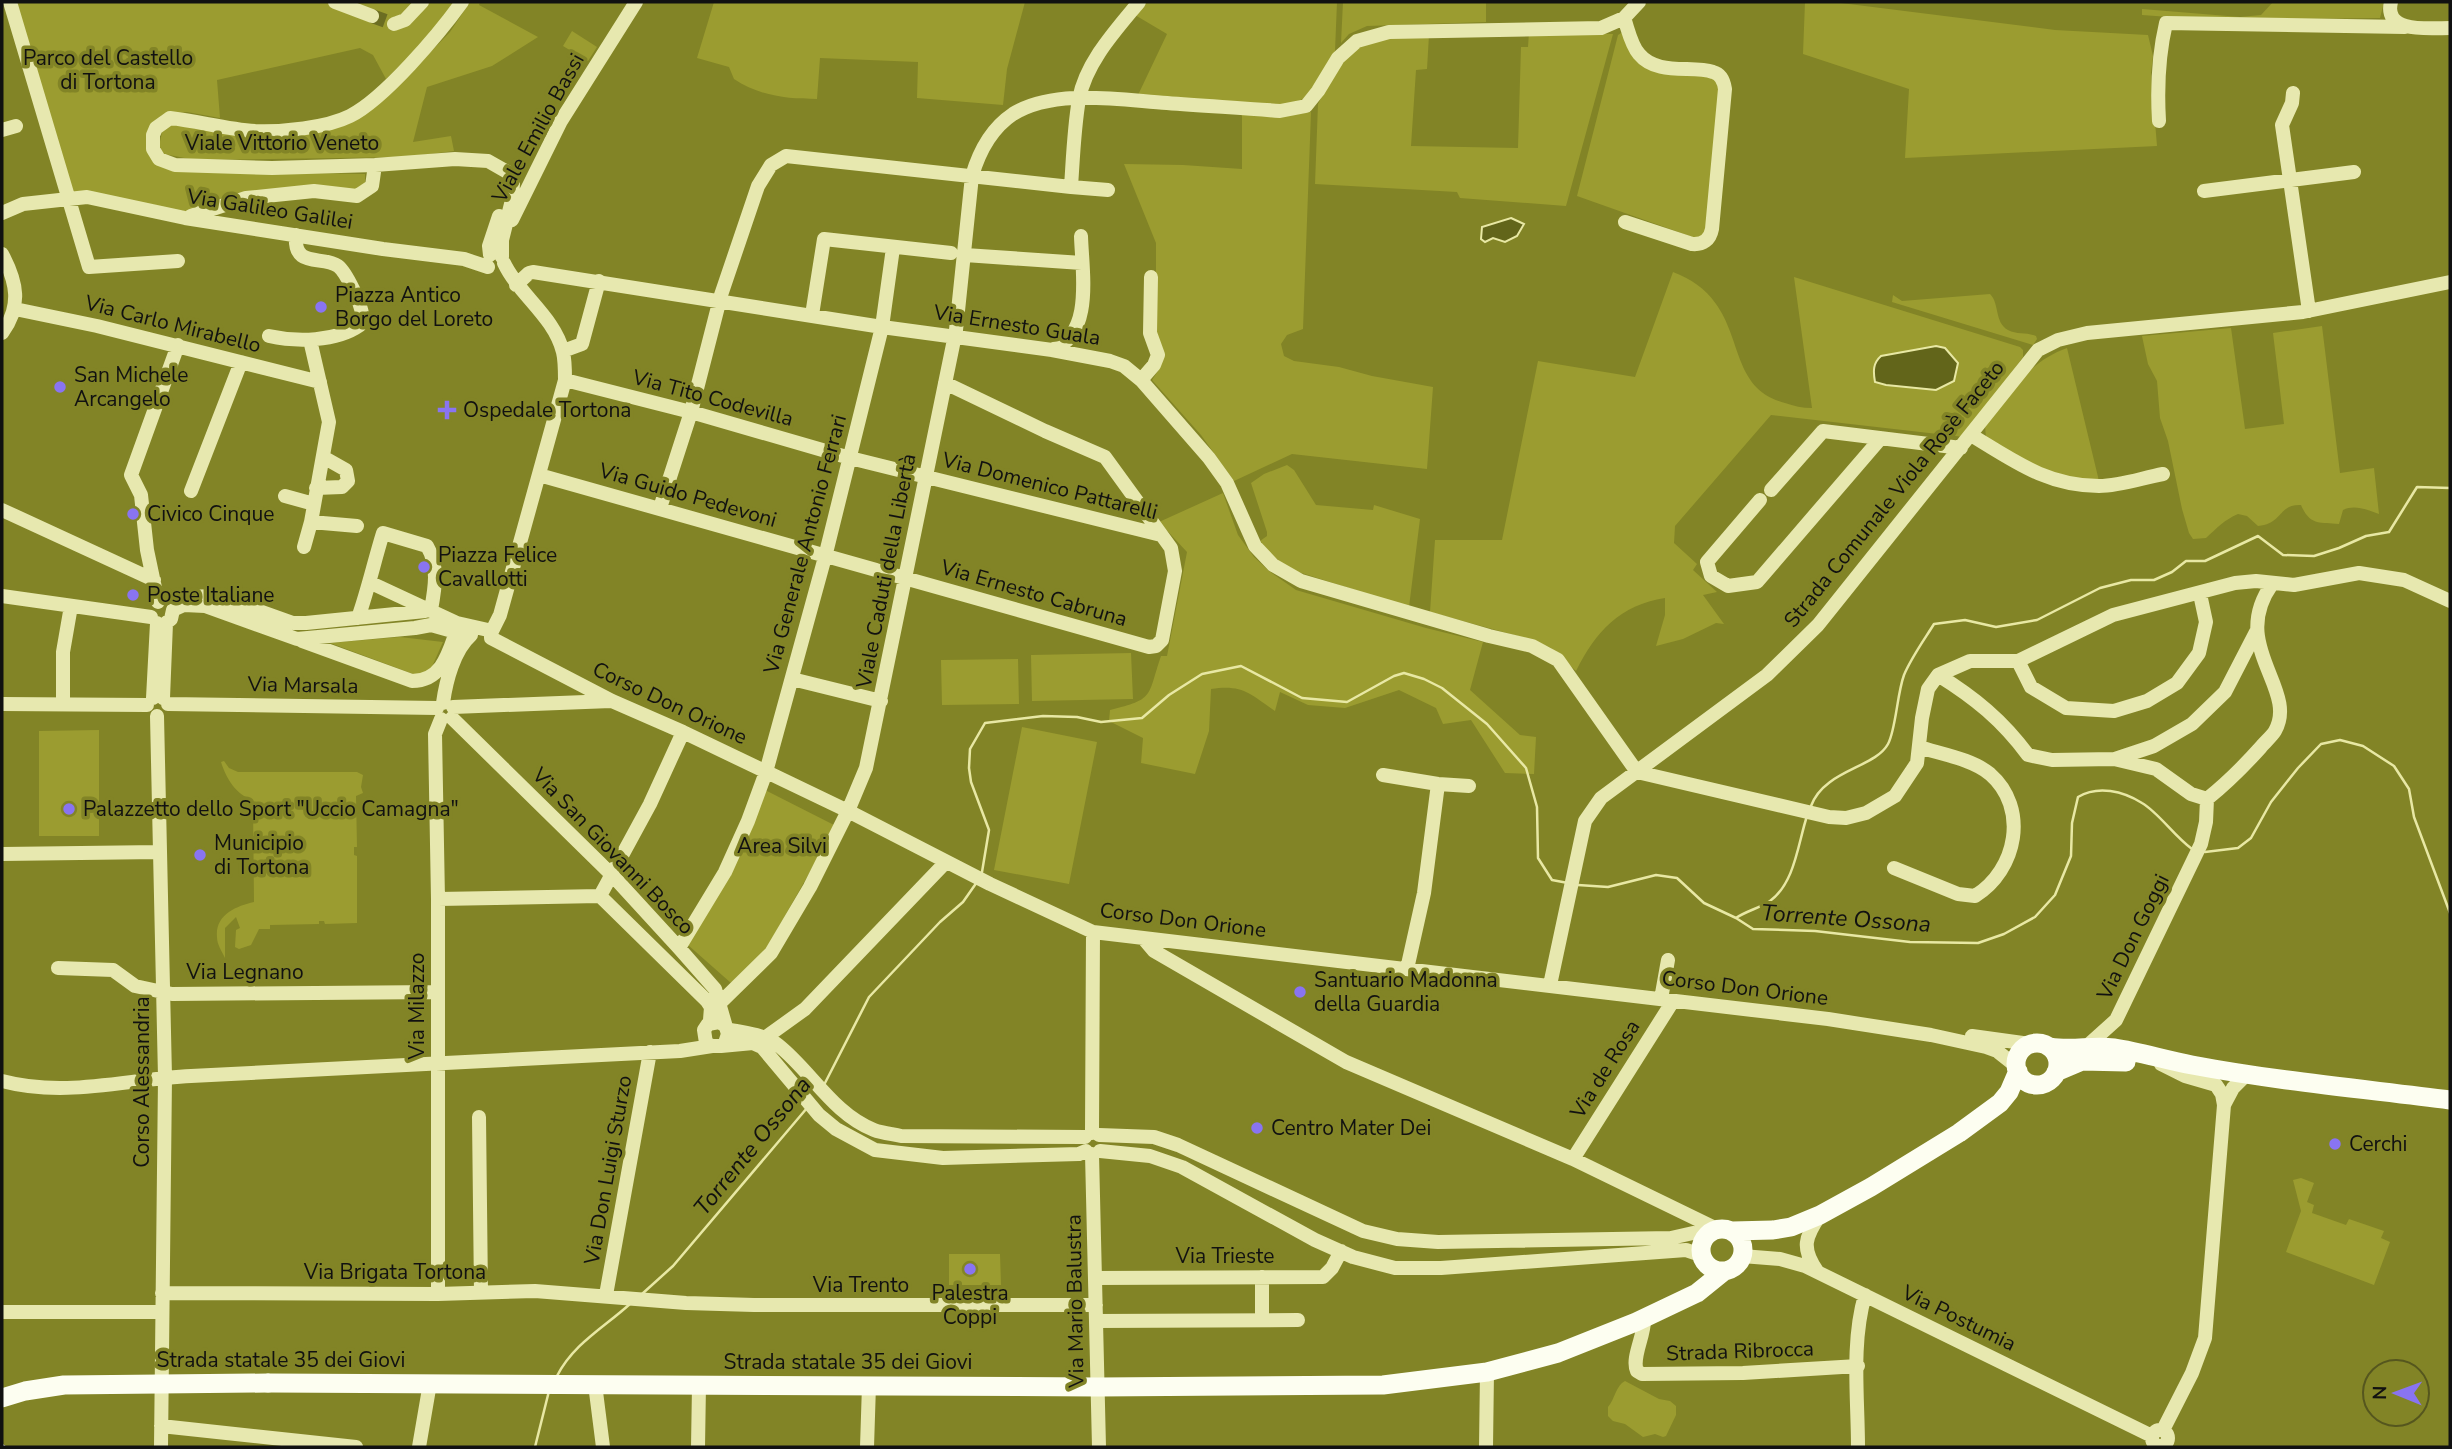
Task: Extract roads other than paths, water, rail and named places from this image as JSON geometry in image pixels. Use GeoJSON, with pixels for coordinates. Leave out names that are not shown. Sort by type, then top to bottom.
{"type":"FeatureCollection","features":[{"type":"Feature","properties":{"kind":"main road"},"geometry":{"type":"LineString","coordinates":[[1773,1230],[1743,1253],[1735,1267],[1710,1263],[1702,1243],[1713,1232],[1791,1227],[1820,1215],[1871,1187],[1959,1133],[2005,1098],[2017,1068],[2018,1055],[2030,1044],[2041,1043],[2069,1050],[2094,1046],[2247,1074],[2450,1100]]}},
{"type":"Feature","properties":{"kind":"main road"},"geometry":{"type":"LineString","coordinates":[[2094,1046],[2098,1060],[2190,1065]]}},
{"type":"Feature","properties":{"kind":"main road"},"geometry":{"type":"LineString","coordinates":[[1959,1133],[1976,1128],[2003,1114],[2039,1084],[2049,1081],[2056,1072],[2094,1046]]}},
{"type":"Feature","properties":{"kind":"main road"},"geometry":{"type":"LineString","coordinates":[[2050,1047],[2058,1061],[2056,1072]]}},
{"type":"Feature","properties":{"kind":"main road"},"geometry":{"type":"LineString","coordinates":[[2017,1068],[2024,1080],[2039,1084]]}},
{"type":"Feature","properties":{"kind":"main road"},"geometry":{"type":"LineString","coordinates":[[1713,1232],[1742,1242],[1743,1253]]}},
{"type":"Feature","properties":{"kind":"main road","name":"Strada statale 35 dei Giovi"},"geometry":{"type":"LineString","coordinates":[[2,1398],[64,1385],[268,1383],[1098,1387],[1383,1385],[1487,1372],[1558,1353],[1644,1319],[1704,1289],[1710,1263]]}},
{"type":"Feature","properties":{"kind":"street"},"geometry":{"type":"LineString","coordinates":[[10,2],[89,267],[178,261]]}},
{"type":"Feature","properties":{"kind":"street"},"geometry":{"type":"LineString","coordinates":[[394,24],[405,20],[422,2]]}},
{"type":"Feature","properties":{"kind":"street","name":"Viale Vittorio Veneto"},"geometry":{"type":"LineString","coordinates":[[462,2],[426,45],[369,104],[348,118],[282,131],[230,128],[170,118],[160,123],[153,135],[155,154],[167,163],[175,165],[272,168],[479,159],[488,160],[504,170]]}},
{"type":"Feature","properties":{"kind":"street","name":"Viale Emilio Bassi"},"geometry":{"type":"LineString","coordinates":[[502,240],[561,121],[636,2]]}},
{"type":"Feature","properties":{"kind":"street"},"geometry":{"type":"LineString","coordinates":[[1071,187],[1079,97],[1089,71],[1111,35],[1139,2]]}},
{"type":"Feature","properties":{"kind":"street"},"geometry":{"type":"LineString","coordinates":[[971,176],[978,156],[994,131],[1014,114],[1042,103],[1079,97],[1280,111],[1306,106],[1338,58],[1356,41],[1390,32],[1601,28],[1624,18],[1639,2]]}},
{"type":"Feature","properties":{"kind":"street"},"geometry":{"type":"LineString","coordinates":[[2391,2],[2390,8],[2395,21],[2405,27]]}},
{"type":"Feature","properties":{"kind":"street"},"geometry":{"type":"LineString","coordinates":[[336,3],[372,16]]}},
{"type":"Feature","properties":{"kind":"street"},"geometry":{"type":"LineString","coordinates":[[1624,18],[1636,49],[1646,60],[1670,69],[1713,72],[1723,80],[1725,89],[1712,229],[1707,240],[1692,244],[1625,222]]}},
{"type":"Feature","properties":{"kind":"street"},"geometry":{"type":"LineString","coordinates":[[2159,121],[2159,51],[2166,23],[2450,29]]}},
{"type":"Feature","properties":{"kind":"street"},"geometry":{"type":"LineString","coordinates":[[2293,93],[2292,103],[2281,125],[2309,311]]}},
{"type":"Feature","properties":{"kind":"street"},"geometry":{"type":"LineString","coordinates":[[2,130],[16,126]]}},
{"type":"Feature","properties":{"kind":"street"},"geometry":{"type":"LineString","coordinates":[[660,508],[691,412],[719,302],[758,186],[771,165],[786,156],[1108,190]]}},
{"type":"Feature","properties":{"kind":"street"},"geometry":{"type":"LineString","coordinates":[[185,218],[246,198],[313,191],[357,196],[372,186],[375,165]]}},
{"type":"Feature","properties":{"kind":"street"},"geometry":{"type":"LineString","coordinates":[[495,262],[512,200],[513,183],[509,173],[504,170]]}},
{"type":"Feature","properties":{"kind":"street"},"geometry":{"type":"LineString","coordinates":[[2,596],[71,606],[162,613],[184,605],[205,606],[412,681],[433,676],[500,615],[565,380],[564,356],[547,320],[495,262],[491,236],[505,194],[504,170]]}},
{"type":"Feature","properties":{"kind":"street"},"geometry":{"type":"LineString","coordinates":[[2204,191],[2354,172]]}},
{"type":"Feature","properties":{"kind":"street","name":"Viale Caduti della Libertà"},"geometry":{"type":"LineString","coordinates":[[719,1004],[771,953],[810,887],[866,768],[955,337],[958,254],[971,176]]}},
{"type":"Feature","properties":{"kind":"street","name":"Via Galileo Galilei"},"geometry":{"type":"LineString","coordinates":[[2,213],[23,204],[87,197],[185,218],[495,262]]}},
{"type":"Feature","properties":{"kind":"street"},"geometry":{"type":"LineString","coordinates":[[269,336],[288,340],[310,340],[352,331],[360,325],[363,315],[340,267],[334,263],[313,261],[303,256],[296,243],[296,235]]}},
{"type":"Feature","properties":{"kind":"street"},"geometry":{"type":"LineString","coordinates":[[1052,350],[1064,346],[1079,321],[1082,307],[1081,236]]}},
{"type":"Feature","properties":{"kind":"street"},"geometry":{"type":"LineString","coordinates":[[812,316],[824,239],[893,248],[1082,263]]}},
{"type":"Feature","properties":{"kind":"street","name":"Via Generale Antonio Ferrari"},"geometry":{"type":"LineString","coordinates":[[679,948],[725,872],[766,772],[825,557],[882,327],[893,248]]}},
{"type":"Feature","properties":{"kind":"street"},"geometry":{"type":"LineString","coordinates":[[2,333],[12,320],[15,309],[14,282],[4,259]]}},
{"type":"Feature","properties":{"kind":"street","name":"Via Ernesto Guala"},"geometry":{"type":"LineString","coordinates":[[514,282],[533,272],[600,281],[882,327],[1052,350],[1124,366],[1141,380],[1215,466],[1227,483],[1255,546],[1273,565],[1301,581],[1532,646],[1558,660],[1637,772]]}},
{"type":"Feature","properties":{"kind":"street"},"geometry":{"type":"LineString","coordinates":[[1141,380],[1154,365],[1158,355],[1150,333],[1151,277]]}},
{"type":"Feature","properties":{"kind":"street"},"geometry":{"type":"LineString","coordinates":[[564,356],[582,344],[600,281]]}},
{"type":"Feature","properties":{"kind":"street","name":"Strada Comunale Viola Rosè Faceto"},"geometry":{"type":"LineString","coordinates":[[1550,985],[1576,855],[1585,821],[1593,807],[1601,798],[1767,675],[1810,633],[1874,558],[2038,351],[2058,340],[2087,333],[2309,311],[2450,282]]}},
{"type":"Feature","properties":{"kind":"street","name":"Via Carlo Mirabello"},"geometry":{"type":"LineString","coordinates":[[15,309],[178,345],[320,382]]}},
{"type":"Feature","properties":{"kind":"street"},"geometry":{"type":"LineString","coordinates":[[304,547],[329,422],[310,340]]}},
{"type":"Feature","properties":{"kind":"street","name":"Corso Alessandria"},"geometry":{"type":"LineString","coordinates":[[161,1447],[164,1077],[157,704],[162,613],[147,550],[141,495],[131,475],[178,345]]}},
{"type":"Feature","properties":{"kind":"street"},"geometry":{"type":"LineString","coordinates":[[191,491],[241,362]]}},
{"type":"Feature","properties":{"kind":"street","name":"Via Tito Codevilla"},"geometry":{"type":"LineString","coordinates":[[565,380],[849,457]]}},
{"type":"Feature","properties":{"kind":"street"},"geometry":{"type":"LineString","coordinates":[[945,383],[1105,457],[1161,535]]}},
{"type":"Feature","properties":{"kind":"street"},"geometry":{"type":"LineString","coordinates":[[1881,438],[1757,582],[1728,586],[1711,576],[1707,562],[1822,431],[1881,438],[1961,448]]}},
{"type":"Feature","properties":{"kind":"street"},"geometry":{"type":"LineString","coordinates":[[1971,436],[2025,468],[2062,483],[2101,486],[2163,474]]}},
{"type":"Feature","properties":{"kind":"street"},"geometry":{"type":"LineString","coordinates":[[316,488],[342,487],[348,481],[346,471],[323,457]]}},
{"type":"Feature","properties":{"kind":"street","name":"Via Domenico Pattarelli"},"geometry":{"type":"LineString","coordinates":[[849,457],[1161,535],[1171,548],[1175,571]]}},
{"type":"Feature","properties":{"kind":"street","name":"Via Guido Pedevoni"},"geometry":{"type":"LineString","coordinates":[[539,475],[825,557]]}},
{"type":"Feature","properties":{"kind":"street"},"geometry":{"type":"LineString","coordinates":[[285,496],[314,504]]}},
{"type":"Feature","properties":{"kind":"street"},"geometry":{"type":"LineString","coordinates":[[2,510],[154,580]]}},
{"type":"Feature","properties":{"kind":"street"},"geometry":{"type":"LineString","coordinates":[[311,522],[357,526]]}},
{"type":"Feature","properties":{"kind":"street"},"geometry":{"type":"LineString","coordinates":[[297,639],[415,628],[430,616],[436,589],[433,561],[427,546],[383,533],[371,583],[358,618]]}},
{"type":"Feature","properties":{"kind":"street","name":"Via Ernesto Cabruna"},"geometry":{"type":"LineString","coordinates":[[825,557],[1149,647],[1156,646],[1162,640],[1175,571]]}},
{"type":"Feature","properties":{"kind":"street"},"geometry":{"type":"LineString","coordinates":[[1637,772],[1787,808],[1846,818],[1866,813],[1895,796],[1917,763],[1928,689],[1938,675],[1970,661],[2018,661],[2113,615],[2235,583],[2256,581],[2294,585],[2359,573],[2404,580],[2450,601]]}},
{"type":"Feature","properties":{"kind":"street"},"geometry":{"type":"LineString","coordinates":[[202,596],[208,580]]}},
{"type":"Feature","properties":{"kind":"street"},"geometry":{"type":"LineString","coordinates":[[371,583],[430,616],[479,634]]}},
{"type":"Feature","properties":{"kind":"street"},"geometry":{"type":"LineString","coordinates":[[2114,759],[2154,746],[2192,724],[2225,692],[2256,632],[2262,598],[2272,584]]}},
{"type":"Feature","properties":{"kind":"street"},"geometry":{"type":"LineString","coordinates":[[2018,661],[2031,687],[2066,708],[2114,711],[2147,701],[2177,683],[2199,653],[2206,622],[2200,594]]}},
{"type":"Feature","properties":{"kind":"street"},"geometry":{"type":"LineString","coordinates":[[162,613],[181,598],[202,596],[229,599],[293,623],[430,616],[457,623],[479,634]]}},
{"type":"Feature","properties":{"kind":"street"},"geometry":{"type":"LineString","coordinates":[[63,704],[63,652],[71,606]]}},
{"type":"Feature","properties":{"kind":"street"},"geometry":{"type":"LineString","coordinates":[[1938,675],[1973,696],[2010,731],[2028,755],[2052,760],[2114,759],[2156,769],[2191,794],[2207,799],[2236,775],[2276,730],[2282,707],[2260,652],[2256,632]]}},
{"type":"Feature","properties":{"kind":"street","name":"Corso Don Orione"},"geometry":{"type":"LineString","coordinates":[[479,634],[612,701],[848,811],[990,884],[1093,932],[1828,1019],[1931,1035],[1997,1051],[2017,1068]]}},
{"type":"Feature","properties":{"kind":"street","name":"Via Milazzo"},"geometry":{"type":"LineString","coordinates":[[438,1294],[438,899],[435,734],[445,711],[452,669],[463,642],[479,634]]}},
{"type":"Feature","properties":{"kind":"street"},"geometry":{"type":"LineString","coordinates":[[792,680],[881,701]]}},
{"type":"Feature","properties":{"kind":"street","name":"Via Marsala"},"geometry":{"type":"LineString","coordinates":[[2,705],[157,704],[445,711],[612,701]]}},
{"type":"Feature","properties":{"kind":"street","name":"Via San Giovanni Bosco"},"geometry":{"type":"LineString","coordinates":[[445,711],[612,876],[679,948],[715,989],[725,1027]]}},
{"type":"Feature","properties":{"kind":"street"},"geometry":{"type":"LineString","coordinates":[[438,899],[600,896],[650,804],[683,732]]}},
{"type":"Feature","properties":{"kind":"street"},"geometry":{"type":"LineString","coordinates":[[1894,868],[1958,894],[1975,896],[2001,871],[2013,842],[2011,806],[1994,778],[1971,763],[1919,747]]}},
{"type":"Feature","properties":{"kind":"street"},"geometry":{"type":"LineString","coordinates":[[1383,775],[1469,786]]}},
{"type":"Feature","properties":{"kind":"street"},"geometry":{"type":"LineString","coordinates":[[1407,969],[1424,893],[1438,784]]}},
{"type":"Feature","properties":{"kind":"street","name":"Via Don Goggi"},"geometry":{"type":"LineString","coordinates":[[2094,1046],[2116,1020],[2201,844],[2207,799]]}},
{"type":"Feature","properties":{"kind":"street"},"geometry":{"type":"LineString","coordinates":[[2,854],[159,852]]}},
{"type":"Feature","properties":{"kind":"street"},"geometry":{"type":"LineString","coordinates":[[766,1037],[805,1009],[946,862]]}},
{"type":"Feature","properties":{"kind":"street","name":"Via San Giovanni Bosco"},"geometry":{"type":"LineString","coordinates":[[600,896],[707,1001],[712,1014],[708,1024]]}},
{"type":"Feature","properties":{"kind":"street","name":"Via Mario Balustra"},"geometry":{"type":"LineString","coordinates":[[1093,932],[1092,1143],[1099,1447]]}},
{"type":"Feature","properties":{"kind":"street"},"geometry":{"type":"LineString","coordinates":[[1143,938],[1154,951],[1346,1062],[1573,1159],[1685,1215],[1713,1232]]}},
{"type":"Feature","properties":{"kind":"street"},"geometry":{"type":"LineString","coordinates":[[1667,1000],[1668,960]]}},
{"type":"Feature","properties":{"kind":"street","name":"Via Legnano"},"geometry":{"type":"LineString","coordinates":[[58,968],[114,970],[135,986],[163,993],[438,992]]}},
{"type":"Feature","properties":{"kind":"street","name":"Via de Rosa"},"geometry":{"type":"LineString","coordinates":[[1573,1159],[1667,1000]]}},
{"type":"Feature","properties":{"kind":"street"},"geometry":{"type":"LineString","coordinates":[[725,1027],[727,1039],[716,1046],[706,1043],[704,1030],[708,1024],[719,1022],[725,1027],[766,1037],[778,1044],[830,1099],[849,1115],[876,1131],[901,1136],[1027,1136],[1092,1143],[1150,1156],[1182,1167],[1315,1240],[1353,1257],[1395,1268],[1441,1268],[1686,1250],[1710,1263]]}},
{"type":"Feature","properties":{"kind":"street","name":"Corso Don Orione"},"geometry":{"type":"LineString","coordinates":[[1931,1035],[2030,1044]]}},
{"type":"Feature","properties":{"kind":"street"},"geometry":{"type":"LineString","coordinates":[[2,1081],[35,1089],[67,1089],[164,1077],[650,1052],[753,1043],[762,1047],[819,1115],[836,1129],[875,1150],[943,1158],[1079,1154],[1092,1143],[1154,1137],[1178,1144],[1353,1227],[1398,1239],[1438,1242],[1657,1238],[1713,1232]]}},
{"type":"Feature","properties":{"kind":"street","name":"Via Don Luigi Sturzo"},"geometry":{"type":"LineString","coordinates":[[606,1295],[650,1052]]}},
{"type":"Feature","properties":{"kind":"street"},"geometry":{"type":"LineString","coordinates":[[2161,1065],[2185,1076],[2216,1085],[2222,1094],[2224,1105],[2206,1338],[2164,1439]]}},
{"type":"Feature","properties":{"kind":"street"},"geometry":{"type":"LineString","coordinates":[[2224,1105],[2233,1088],[2247,1074]]}},
{"type":"Feature","properties":{"kind":"street"},"geometry":{"type":"LineString","coordinates":[[479,1117],[481,1293]]}},
{"type":"Feature","properties":{"kind":"street"},"geometry":{"type":"LineString","coordinates":[[1027,1136],[1027,1155]]}},
{"type":"Feature","properties":{"kind":"street"},"geometry":{"type":"LineString","coordinates":[[943,1158],[944,1137]]}},
{"type":"Feature","properties":{"kind":"street"},"geometry":{"type":"LineString","coordinates":[[1685,1215],[1694,1225],[1713,1232]]}},
{"type":"Feature","properties":{"kind":"street"},"geometry":{"type":"LineString","coordinates":[[1817,1271],[1809,1260],[1806,1241],[1820,1215]]}},
{"type":"Feature","properties":{"kind":"street","name":"Via Trieste"},"geometry":{"type":"LineString","coordinates":[[1095,1278],[1323,1277],[1332,1268],[1341,1251]]}},
{"type":"Feature","properties":{"kind":"street","name":"Via Postumia"},"geometry":{"type":"LineString","coordinates":[[1743,1253],[1780,1259],[1817,1271],[2164,1439]]}},
{"type":"Feature","properties":{"kind":"street"},"geometry":{"type":"LineString","coordinates":[[1262,1277],[1262,1320]]}},
{"type":"Feature","properties":{"kind":"street","name":"Via Brigata Tortona"},"geometry":{"type":"LineString","coordinates":[[162,1293],[438,1294],[536,1291],[627,1298]]}},
{"type":"Feature","properties":{"kind":"street"},"geometry":{"type":"LineString","coordinates":[[1858,1447],[1860,1317],[1865,1295]]}},
{"type":"Feature","properties":{"kind":"street","name":"Via Trento"},"geometry":{"type":"LineString","coordinates":[[627,1298],[813,1306],[1096,1305]]}},
{"type":"Feature","properties":{"kind":"street"},"geometry":{"type":"LineString","coordinates":[[2,1312],[162,1312]]}},
{"type":"Feature","properties":{"kind":"street","name":"Strada Ribrocca"},"geometry":{"type":"LineString","coordinates":[[1644,1319],[1644,1332],[1634,1361],[1637,1371],[1642,1374],[1743,1373],[1858,1366]]}},
{"type":"Feature","properties":{"kind":"street"},"geometry":{"type":"LineString","coordinates":[[1096,1321],[1298,1320]]}},
{"type":"Feature","properties":{"kind":"street"},"geometry":{"type":"LineString","coordinates":[[1486,1447],[1487,1372]]}},
{"type":"Feature","properties":{"kind":"street"},"geometry":{"type":"LineString","coordinates":[[419,1447],[430,1383]]}},
{"type":"Feature","properties":{"kind":"street"},"geometry":{"type":"LineString","coordinates":[[595,1384],[603,1447]]}},
{"type":"Feature","properties":{"kind":"street"},"geometry":{"type":"LineString","coordinates":[[698,1447],[699,1385]]}},
{"type":"Feature","properties":{"kind":"street"},"geometry":{"type":"LineString","coordinates":[[867,1447],[869,1385]]}},
{"type":"Feature","properties":{"kind":"street"},"geometry":{"type":"LineString","coordinates":[[161,1426],[356,1447]]}},
{"type":"Feature","properties":{"kind":"waterway"},"geometry":{"type":"LineString","coordinates":[[1811,806],[1827,785],[1872,759],[1888,744],[1904,675],[1934,624],[1965,620],[1996,627],[2037,620],[2100,588],[2131,580],[2154,580],[2172,572],[2186,561],[2205,561],[2258,536],[2283,555],[2314,556],[2366,536],[2389,532],[2417,487],[2450,488]]}},
{"type":"Feature","properties":{"kind":"waterway","name":"Torrente Ossona"},"geometry":{"type":"LineString","coordinates":[[982,872],[989,830],[971,782],[969,768],[970,749],[985,723],[1043,716],[1077,717],[1101,722],[1142,718],[1169,695],[1202,674],[1241,666],[1302,698],[1347,702],[1404,673],[1442,688],[1487,724],[1526,768],[1537,807],[1538,858],[1552,880],[1568,883]]}},
{"type":"Feature","properties":{"kind":"waterway","name":"Torrente Ossona"},"geometry":{"type":"LineString","coordinates":[[2205,852],[2238,848],[2251,838],[2271,802],[2298,768],[2321,744],[2340,740],[2363,746],[2394,766],[2409,789],[2414,817],[2450,913]]}},
{"type":"Feature","properties":{"kind":"waterway","name":"Torrente Ossona"},"geometry":{"type":"LineString","coordinates":[[1578,885],[1608,887],[1656,875],[1677,878],[1704,903],[1753,929],[1815,931],[1910,942],[1978,943],[2004,934],[2035,917],[2055,895],[2071,856],[2072,823],[2078,797],[2086,793],[2102,790],[2135,799],[2148,807],[2192,849]]}},
{"type":"Feature","properties":{"kind":"waterway"},"geometry":{"type":"LineString","coordinates":[[1736,918],[1770,901],[1785,884],[1795,862],[1807,816]]}},
{"type":"Feature","properties":{"kind":"waterway","name":"Torrente Ossona"},"geometry":{"type":"LineString","coordinates":[[825,1083],[869,997],[940,922],[963,902],[977,882]]}},
{"type":"Feature","properties":{"kind":"waterway","name":"Torrente Ossona"},"geometry":{"type":"LineString","coordinates":[[642,1294],[673,1266],[807,1108]]}},
{"type":"Feature","properties":{"kind":"waterway","name":"Torrente Ossona"},"geometry":{"type":"LineString","coordinates":[[557,1376],[581,1345],[631,1303]]}},
{"type":"Feature","properties":{"kind":"waterway","name":"Torrente Ossona"},"geometry":{"type":"LineString","coordinates":[[535,1447],[549,1391]]}},
{"type":"Feature","properties":{"kind":"tunnel"},"geometry":{"type":"LineString","coordinates":[[372,16],[394,24]]}},
{"type":"Feature","properties":{"kind":"place","name":"Piazza Antico Borgo del Loreto"},"geometry":{"type":"Point","coordinates":[321,307]}},
{"type":"Feature","properties":{"kind":"place","name":"San Michele Arcangelo"},"geometry":{"type":"Point","coordinates":[60,387]}},
{"type":"Feature","properties":{"kind":"place","name":"Ospedale Tortona"},"geometry":{"type":"Point","coordinates":[447,410]}},
{"type":"Feature","properties":{"kind":"place","name":"Civico Cinque"},"geometry":{"type":"Point","coordinates":[133,514]}},
{"type":"Feature","properties":{"kind":"place","name":"Piazza Felice Cavallotti"},"geometry":{"type":"Point","coordinates":[424,567]}},
{"type":"Feature","properties":{"kind":"place","name":"Poste Italiane"},"geometry":{"type":"Point","coordinates":[133,595]}},
{"type":"Feature","properties":{"kind":"place","name":"Palazzetto dello Sport \"Uccio Camagna\""},"geometry":{"type":"Point","coordinates":[69,809]}},
{"type":"Feature","properties":{"kind":"place","name":"Municipio di Tortona"},"geometry":{"type":"Point","coordinates":[200,855]}},
{"type":"Feature","properties":{"kind":"place","name":"Santuario Madonna della Guardia"},"geometry":{"type":"Point","coordinates":[1300,992]}},
{"type":"Feature","properties":{"kind":"place","name":"Centro Mater Dei"},"geometry":{"type":"Point","coordinates":[1257,1128]}},
{"type":"Feature","properties":{"kind":"place","name":"Cerchi"},"geometry":{"type":"Point","coordinates":[2335,1144]}},
{"type":"Feature","properties":{"kind":"place","name":"Palestra Coppi"},"geometry":{"type":"Point","coordinates":[970,1269]}},
{"type":"Feature","properties":{"kind":"park label","name":"Parco del Castello di Tortona"},"geometry":{"type":"Point","coordinates":[108,70]}},
{"type":"Feature","properties":{"kind":"park label","name":"Area Silvi"},"geometry":{"type":"Point","coordinates":[782,846]}}]}
